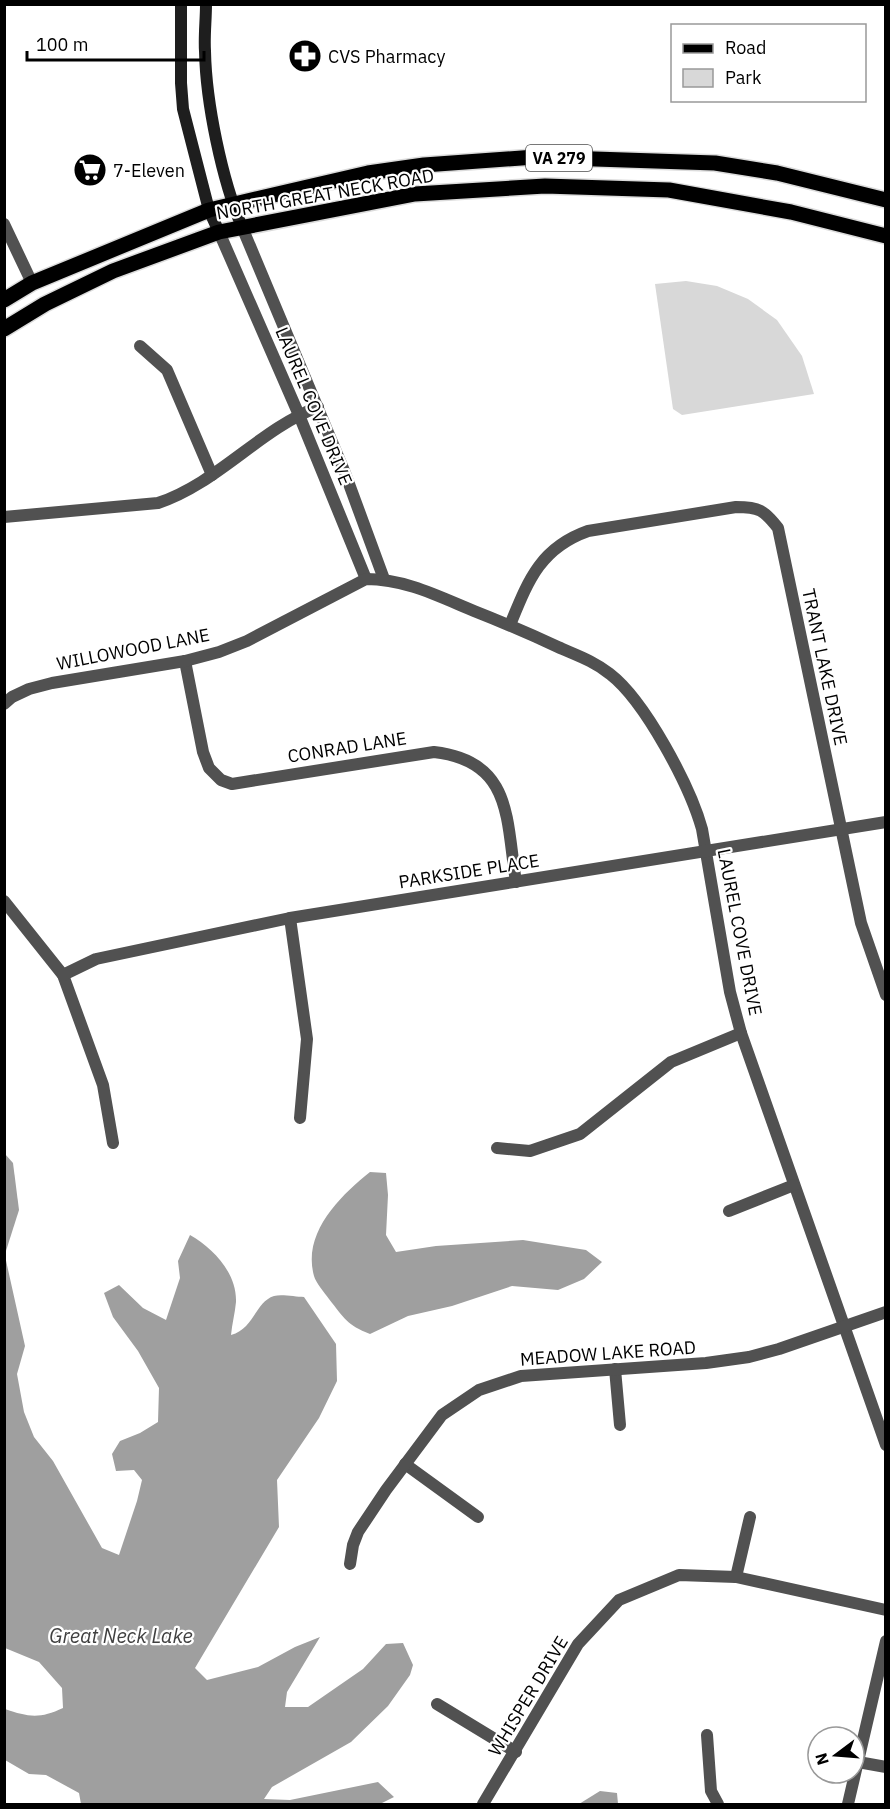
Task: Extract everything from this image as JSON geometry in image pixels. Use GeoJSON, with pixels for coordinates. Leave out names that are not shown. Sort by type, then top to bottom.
{"type":"FeatureCollection","features":[{"type":"Feature","properties":{"kind":"main road"},"geometry":{"type":"LineString","coordinates":[[181,4],[183,109],[209,210],[219,232]]}},
{"type":"Feature","properties":{"kind":"main road"},"geometry":{"type":"LineString","coordinates":[[206,4],[205,51],[211,107],[232,204],[242,227]]}},
{"type":"Feature","properties":{"kind":"main road","name":"NORTH GREAT NECK ROAD"},"geometry":{"type":"LineString","coordinates":[[4,300],[32,283],[209,210],[368,173],[424,165],[535,157],[715,163],[777,173],[885,200]]}},
{"type":"Feature","properties":{"kind":"main road","name":"NORTH GREAT NECK ROAD"},"geometry":{"type":"LineString","coordinates":[[4,329],[45,304],[112,271],[219,232],[415,194],[545,186],[669,190],[791,212],[885,236]]}},
{"type":"Feature","properties":{"kind":"street"},"geometry":{"type":"LineString","coordinates":[[4,224],[32,283]]}},
{"type":"Feature","properties":{"kind":"street","name":"LAUREL COVE DRIVE"},"geometry":{"type":"LineString","coordinates":[[242,227],[345,473],[384,579]]}},
{"type":"Feature","properties":{"kind":"street","name":"LAUREL COVE DRIVE"},"geometry":{"type":"LineString","coordinates":[[219,232],[299,415],[366,579],[384,579],[407,584],[510,625],[594,663],[622,685],[634,700],[688,790],[700,820],[730,992],[741,1033],[885,1445]]}},
{"type":"Feature","properties":{"kind":"street"},"geometry":{"type":"LineString","coordinates":[[140,346],[167,370],[212,475]]}},
{"type":"Feature","properties":{"kind":"street"},"geometry":{"type":"LineString","coordinates":[[4,517],[158,503],[174,498],[212,475],[299,415],[318,407]]}},
{"type":"Feature","properties":{"kind":"street","name":"TRANT LAKE DRIVE"},"geometry":{"type":"LineString","coordinates":[[510,625],[526,585],[537,567],[548,554],[573,536],[598,529],[736,507],[752,507],[761,510],[770,518],[778,528],[861,923],[885,995]]}},
{"type":"Feature","properties":{"kind":"street","name":"WILLOWOOD LANE"},"geometry":{"type":"LineString","coordinates":[[4,704],[12,697],[29,689],[52,683],[185,661],[219,652],[247,641],[366,579]]}},
{"type":"Feature","properties":{"kind":"street","name":"CONRAD LANE"},"geometry":{"type":"LineString","coordinates":[[185,661],[203,752],[209,768],[221,780],[232,784],[434,752],[454,754],[471,761],[487,774],[498,788],[503,804],[516,882]]}},
{"type":"Feature","properties":{"kind":"street","name":"PARKSIDE PLACE"},"geometry":{"type":"LineString","coordinates":[[63,975],[96,959],[290,918],[885,822]]}},
{"type":"Feature","properties":{"kind":"street"},"geometry":{"type":"LineString","coordinates":[[4,901],[63,975],[103,1085],[113,1143]]}},
{"type":"Feature","properties":{"kind":"street"},"geometry":{"type":"LineString","coordinates":[[290,918],[307,1039],[300,1118]]}},
{"type":"Feature","properties":{"kind":"street"},"geometry":{"type":"LineString","coordinates":[[496,1148],[530,1150],[580,1134],[671,1062],[741,1033]]}},
{"type":"Feature","properties":{"kind":"street"},"geometry":{"type":"LineString","coordinates":[[729,1211],[794,1185]]}},
{"type":"Feature","properties":{"kind":"street","name":"MEADOW LAKE ROAD"},"geometry":{"type":"LineString","coordinates":[[350,1564],[358,1532],[405,1464],[442,1415],[479,1390],[521,1376],[706,1363],[749,1357],[779,1349],[885,1312]]}},
{"type":"Feature","properties":{"kind":"street"},"geometry":{"type":"LineString","coordinates":[[615,1369],[620,1425]]}},
{"type":"Feature","properties":{"kind":"street"},"geometry":{"type":"LineString","coordinates":[[405,1464],[477,1517]]}},
{"type":"Feature","properties":{"kind":"street"},"geometry":{"type":"LineString","coordinates":[[736,1577],[750,1517]]}},
{"type":"Feature","properties":{"kind":"street","name":"WHISPER DRIVE"},"geometry":{"type":"LineString","coordinates":[[483,1804],[516,1752],[578,1644],[619,1600],[680,1575],[736,1577],[885,1610]]}},
{"type":"Feature","properties":{"kind":"street"},"geometry":{"type":"LineString","coordinates":[[866,1726],[885,1641]]}},
{"type":"Feature","properties":{"kind":"street"},"geometry":{"type":"LineString","coordinates":[[437,1704],[516,1752]]}},
{"type":"Feature","properties":{"kind":"street"},"geometry":{"type":"LineString","coordinates":[[707,1735],[711,1791],[718,1804]]}},
{"type":"Feature","properties":{"kind":"street"},"geometry":{"type":"LineString","coordinates":[[866,1763],[885,1767]]}},
{"type":"Feature","properties":{"kind":"street"},"geometry":{"type":"LineString","coordinates":[[848,1804],[853,1785]]}},
{"type":"Feature","properties":{"kind":"green space"},"geometry":{"type":"Polygon","coordinates":[[[686,281],[717,286],[748,299],[777,320],[802,356],[814,394],[682,415],[673,409],[655,284],[686,281]]]}},
{"type":"Feature","properties":{"kind":"water"},"geometry":{"type":"Polygon","coordinates":[[[5,1154],[13,1163],[19,1210],[5,1254],[5,1154]]]}},
{"type":"Feature","properties":{"kind":"water"},"geometry":{"type":"Polygon","coordinates":[[[370,1172],[386,1173],[388,1195],[386,1235],[396,1252],[436,1246],[523,1240],[586,1250],[602,1262],[584,1279],[558,1290],[512,1286],[452,1306],[408,1316],[370,1334],[362,1331],[346,1320],[316,1282],[312,1260],[313,1245],[326,1217],[347,1192],[370,1172]]]}},
{"type":"Feature","properties":{"kind":"water","name":"Great Neck Lake"},"geometry":{"type":"Polygon","coordinates":[[[190,1235],[215,1254],[228,1271],[236,1302],[231,1335],[245,1327],[268,1299],[277,1295],[304,1297],[336,1344],[337,1381],[319,1418],[277,1480],[279,1527],[195,1668],[207,1680],[258,1667],[295,1647],[320,1637],[287,1692],[285,1707],[308,1707],[363,1669],[386,1644],[403,1643],[413,1665],[410,1675],[388,1706],[351,1742],[272,1787],[264,1799],[290,1800],[378,1782],[394,1797],[380,1804],[81,1804],[79,1793],[46,1775],[29,1774],[5,1760],[5,1709],[34,1716],[63,1708],[62,1688],[39,1662],[5,1648],[5,1256],[25,1346],[17,1374],[24,1412],[34,1437],[53,1461],[102,1548],[119,1555],[142,1480],[134,1470],[116,1471],[112,1454],[120,1441],[158,1422],[159,1388],[138,1351],[113,1317],[104,1293],[119,1285],[143,1308],[166,1320],[180,1278],[178,1261],[190,1235]]]}},
{"type":"Feature","properties":{"kind":"water"},"geometry":{"type":"Polygon","coordinates":[[[600,1791],[617,1793],[618,1804],[579,1804],[600,1791]]]}},
{"type":"Feature","properties":{"kind":"place","name":"CVS Pharmacy"},"geometry":{"type":"Point","coordinates":[305,56]}},
{"type":"Feature","properties":{"kind":"place","name":"7-Eleven"},"geometry":{"type":"Point","coordinates":[90,170]}}]}
